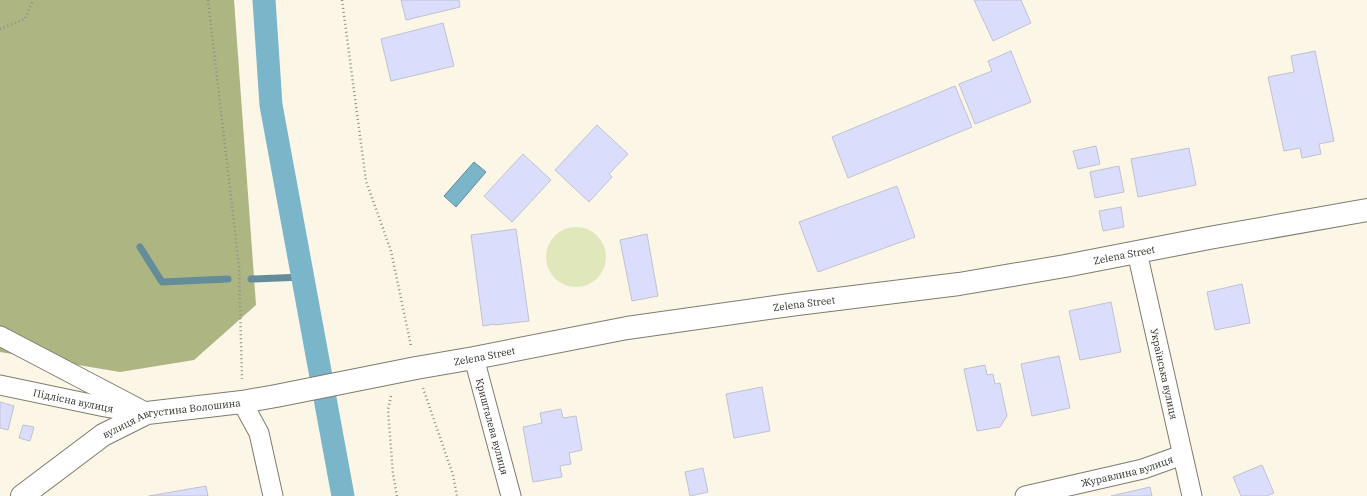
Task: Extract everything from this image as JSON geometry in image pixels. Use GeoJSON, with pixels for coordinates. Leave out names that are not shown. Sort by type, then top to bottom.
{"type":"FeatureCollection","features":[{"type":"Feature","properties":{"kind":"street","name":"Zelena Street"},"geometry":{"type":"LineString","coordinates":[[242,402],[627,328],[798,304],[958,284],[1065,266],[1216,236],[1367,210]]}},
{"type":"Feature","properties":{"kind":"street","name":"Українська вулиця"},"geometry":{"type":"LineString","coordinates":[[1137,252],[1192,496]]}},
{"type":"Feature","properties":{"kind":"street"},"geometry":{"type":"LineString","coordinates":[[0,336],[147,413]]}},
{"type":"Feature","properties":{"kind":"street","name":"Кришталева вулиця"},"geometry":{"type":"LineString","coordinates":[[474,358],[510,496]]}},
{"type":"Feature","properties":{"kind":"street","name":"Підлісна вулиця"},"geometry":{"type":"LineString","coordinates":[[0,385],[105,407],[147,413]]}},
{"type":"Feature","properties":{"kind":"street","name":"вулиця Августина Волошина"},"geometry":{"type":"LineString","coordinates":[[22,496],[103,435],[147,413],[242,402],[259,434],[273,496]]}},
{"type":"Feature","properties":{"kind":"street","name":"Журавлина вулиця"},"geometry":{"type":"LineString","coordinates":[[1025,496],[1143,469],[1182,455]]}},
{"type":"Feature","properties":{"kind":"path"},"geometry":{"type":"LineString","coordinates":[[0,29],[25,19],[33,0]]}},
{"type":"Feature","properties":{"kind":"path"},"geometry":{"type":"LineString","coordinates":[[208,0],[239,266],[242,402]]}},
{"type":"Feature","properties":{"kind":"path"},"geometry":{"type":"LineString","coordinates":[[342,0],[366,181],[391,251],[407,370],[453,475],[457,496]]}},
{"type":"Feature","properties":{"kind":"path"},"geometry":{"type":"LineString","coordinates":[[397,496],[393,474],[388,410],[407,370]]}},
{"type":"Feature","properties":{"kind":"green space"},"geometry":{"type":"Polygon","coordinates":[[[0,0],[234,0],[256,305],[194,360],[120,372],[0,352],[0,0]]]}},
{"type":"Feature","properties":{"kind":"green space"},"geometry":{"type":"Polygon","coordinates":[[[570,227],[582,227],[593,232],[601,240],[606,251],[604,269],[593,282],[582,287],[570,287],[559,282],[551,274],[546,263],[546,251],[551,240],[559,232],[570,227]]]}},
{"type":"Feature","properties":{"kind":"water"},"geometry":{"type":"Polygon","coordinates":[[[474,162],[486,172],[456,207],[444,196],[474,162]]]}},
{"type":"Feature","properties":{"kind":"building"},"geometry":{"type":"Polygon","coordinates":[[[401,0],[459,0],[460,7],[406,20],[401,0]]]}},
{"type":"Feature","properties":{"kind":"building"},"geometry":{"type":"Polygon","coordinates":[[[974,0],[1021,0],[1031,23],[993,41],[974,0]]]}},
{"type":"Feature","properties":{"kind":"building"},"geometry":{"type":"Polygon","coordinates":[[[443,23],[454,66],[391,81],[381,39],[443,23]]]}},
{"type":"Feature","properties":{"kind":"building"},"geometry":{"type":"Polygon","coordinates":[[[1011,51],[1031,102],[975,124],[959,84],[992,71],[988,61],[1011,51]]]}},
{"type":"Feature","properties":{"kind":"building"},"geometry":{"type":"Polygon","coordinates":[[[1315,51],[1334,141],[1319,144],[1321,154],[1302,158],[1300,148],[1284,151],[1268,77],[1294,72],[1291,56],[1315,51]]]}},
{"type":"Feature","properties":{"kind":"building"},"geometry":{"type":"Polygon","coordinates":[[[955,86],[972,127],[848,178],[832,137],[955,86]]]}},
{"type":"Feature","properties":{"kind":"building"},"geometry":{"type":"Polygon","coordinates":[[[597,125],[628,154],[609,174],[612,177],[589,202],[555,170],[597,125]]]}},
{"type":"Feature","properties":{"kind":"building"},"geometry":{"type":"Polygon","coordinates":[[[1096,146],[1100,164],[1078,169],[1073,151],[1096,146]]]}},
{"type":"Feature","properties":{"kind":"building"},"geometry":{"type":"Polygon","coordinates":[[[1189,148],[1196,185],[1138,197],[1131,159],[1189,148]]]}},
{"type":"Feature","properties":{"kind":"building"},"geometry":{"type":"Polygon","coordinates":[[[523,154],[551,180],[512,222],[484,196],[523,154]]]}},
{"type":"Feature","properties":{"kind":"building"},"geometry":{"type":"Polygon","coordinates":[[[1119,166],[1124,192],[1095,198],[1090,172],[1119,166]]]}},
{"type":"Feature","properties":{"kind":"building"},"geometry":{"type":"Polygon","coordinates":[[[897,186],[915,237],[818,272],[799,222],[897,186]]]}},
{"type":"Feature","properties":{"kind":"building"},"geometry":{"type":"Polygon","coordinates":[[[1121,207],[1124,227],[1103,231],[1099,211],[1121,207]]]}},
{"type":"Feature","properties":{"kind":"building"},"geometry":{"type":"Polygon","coordinates":[[[516,229],[529,321],[483,326],[471,235],[516,229]]]}},
{"type":"Feature","properties":{"kind":"building"},"geometry":{"type":"Polygon","coordinates":[[[647,234],[658,296],[632,301],[620,240],[647,234]]]}},
{"type":"Feature","properties":{"kind":"building"},"geometry":{"type":"Polygon","coordinates":[[[1242,284],[1250,323],[1215,330],[1207,292],[1242,284]]]}},
{"type":"Feature","properties":{"kind":"building"},"geometry":{"type":"Polygon","coordinates":[[[1111,302],[1121,352],[1080,360],[1069,311],[1111,302]]]}},
{"type":"Feature","properties":{"kind":"building"},"geometry":{"type":"Polygon","coordinates":[[[1059,356],[1070,408],[1032,416],[1021,364],[1059,356]]]}},
{"type":"Feature","properties":{"kind":"building"},"geometry":{"type":"Polygon","coordinates":[[[985,365],[987,375],[993,374],[995,384],[1000,383],[1007,416],[1000,427],[977,431],[964,369],[985,365]]]}},
{"type":"Feature","properties":{"kind":"building"},"geometry":{"type":"Polygon","coordinates":[[[762,387],[770,431],[734,438],[726,394],[762,387]]]}},
{"type":"Feature","properties":{"kind":"building"},"geometry":{"type":"Polygon","coordinates":[[[0,402],[14,406],[8,430],[0,428],[0,402]]]}},
{"type":"Feature","properties":{"kind":"building"},"geometry":{"type":"Polygon","coordinates":[[[561,409],[563,418],[576,416],[582,450],[569,453],[571,464],[560,466],[562,477],[533,482],[523,427],[542,423],[540,413],[561,409]]]}},
{"type":"Feature","properties":{"kind":"building"},"geometry":{"type":"Polygon","coordinates":[[[23,425],[34,427],[30,441],[19,438],[23,425]]]}},
{"type":"Feature","properties":{"kind":"building"},"geometry":{"type":"Polygon","coordinates":[[[1262,465],[1274,493],[1267,496],[1241,496],[1233,477],[1262,465]]]}},
{"type":"Feature","properties":{"kind":"building"},"geometry":{"type":"Polygon","coordinates":[[[703,468],[708,492],[690,496],[685,472],[703,468]]]}},
{"type":"Feature","properties":{"kind":"building"},"geometry":{"type":"Polygon","coordinates":[[[206,486],[208,496],[149,496],[206,486]]]}},
{"type":"Feature","properties":{"kind":"building"},"geometry":{"type":"Polygon","coordinates":[[[1150,487],[1152,496],[1111,496],[1150,487]]]}},
{"type":"Feature","properties":{"kind":"waterway"},"geometry":{"type":"LineString","coordinates":[[264,0],[271,105],[343,496]]}},
{"type":"Feature","properties":{"kind":"waterway"},"geometry":{"type":"LineString","coordinates":[[140,247],[162,282],[228,279]]}},
{"type":"Feature","properties":{"kind":"waterway"},"geometry":{"type":"LineString","coordinates":[[251,279],[303,277]]}}]}
